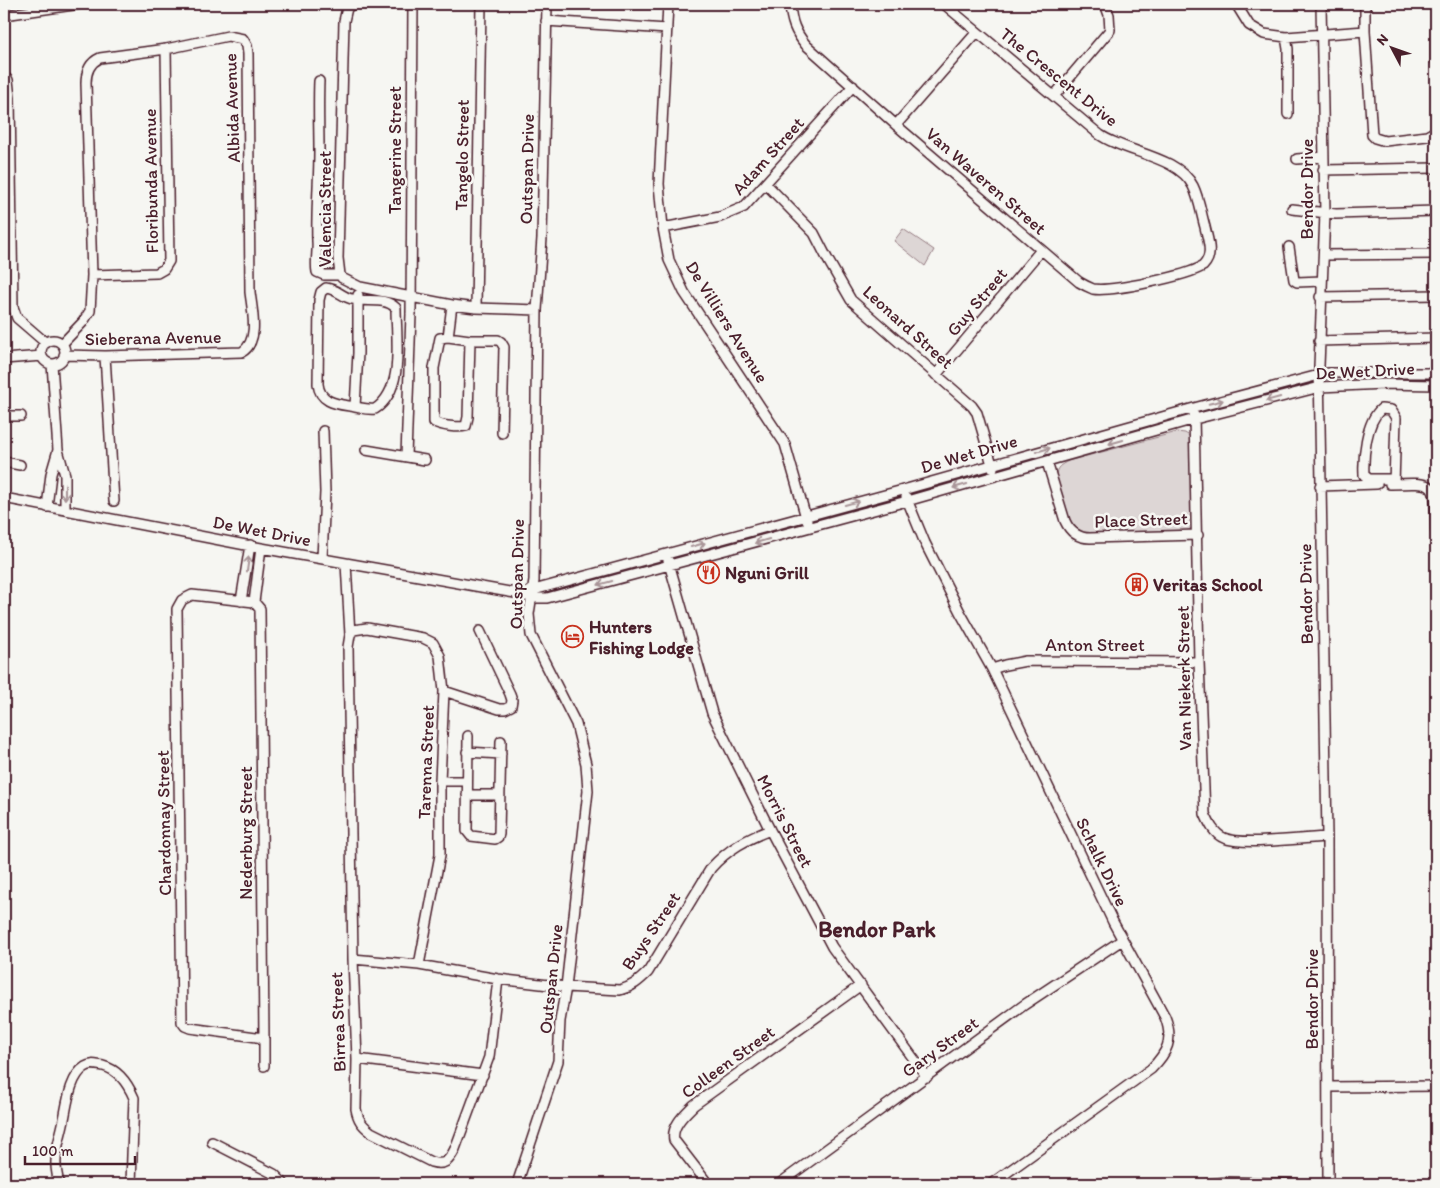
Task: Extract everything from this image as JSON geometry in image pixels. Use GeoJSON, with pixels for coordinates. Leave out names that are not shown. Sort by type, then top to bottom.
{"type":"FeatureCollection","features":[{"type":"Feature","properties":{"kind":"street"},"geometry":{"type":"LineString","coordinates":[[4,15],[80,4]]}},
{"type":"Feature","properties":{"kind":"street","name":"Valencia Street"},"geometry":{"type":"LineString","coordinates":[[353,4],[347,8],[344,21],[338,258],[340,274],[347,282],[360,287],[452,305],[476,308],[537,310]]}},
{"type":"Feature","properties":{"kind":"street","name":"Tangerine Street"},"geometry":{"type":"LineString","coordinates":[[406,456],[411,296],[412,4]]}},
{"type":"Feature","properties":{"kind":"street","name":"Tangelo Street"},"geometry":{"type":"LineString","coordinates":[[476,308],[481,4]]}},
{"type":"Feature","properties":{"kind":"street","name":"Outspan Drive"},"geometry":{"type":"LineString","coordinates":[[517,1184],[557,1069],[560,1021],[566,986],[588,778],[576,724],[531,636],[529,620],[533,594],[537,310],[542,238],[547,4]]}},
{"type":"Feature","properties":{"kind":"street","name":"De Villiers Avenue"},"geometry":{"type":"LineString","coordinates":[[668,4],[659,170],[663,228],[670,260],[680,284],[785,444],[808,527]]}},
{"type":"Feature","properties":{"kind":"street","name":"Van Waveren Street"},"geometry":{"type":"LineString","coordinates":[[790,4],[794,26],[806,44],[896,125],[1079,282],[1099,289],[1115,288],[1166,278],[1198,269],[1207,262]]}},
{"type":"Feature","properties":{"kind":"street","name":"The Crescent Drive"},"geometry":{"type":"LineString","coordinates":[[944,4],[1104,138],[1168,163],[1186,175],[1196,192],[1210,247],[1207,262]]}},
{"type":"Feature","properties":{"kind":"street"},"geometry":{"type":"LineString","coordinates":[[1054,96],[1110,30],[1110,15],[1105,4]]}},
{"type":"Feature","properties":{"kind":"street"},"geometry":{"type":"LineString","coordinates":[[1236,4],[1244,19],[1256,30],[1264,34],[1286,37],[1365,32]]}},
{"type":"Feature","properties":{"kind":"street","name":"Bendor Drive"},"geometry":{"type":"LineString","coordinates":[[1321,4],[1319,158],[1323,170],[1325,213],[1324,256],[1320,297],[1319,375],[1326,836],[1328,1184]]}},
{"type":"Feature","properties":{"kind":"street"},"geometry":{"type":"LineString","coordinates":[[1365,4],[1365,32],[1372,134],[1375,138],[1385,141],[1426,136],[1434,132],[1436,128]]}},
{"type":"Feature","properties":{"kind":"street"},"geometry":{"type":"LineString","coordinates":[[1436,4],[1436,61]]}},
{"type":"Feature","properties":{"kind":"street"},"geometry":{"type":"LineString","coordinates":[[546,21],[667,29]]}},
{"type":"Feature","properties":{"kind":"street"},"geometry":{"type":"LineString","coordinates":[[896,125],[977,32]]}},
{"type":"Feature","properties":{"kind":"street","name":"Albida Avenue"},"geometry":{"type":"LineString","coordinates":[[62,344],[83,322],[90,311],[92,275],[87,72],[92,63],[100,58],[166,49],[228,36],[243,39],[247,46],[250,292],[253,330],[251,344],[242,352]]}},
{"type":"Feature","properties":{"kind":"street"},"geometry":{"type":"LineString","coordinates":[[1286,37],[1288,49],[1288,114]]}},
{"type":"Feature","properties":{"kind":"street","name":"Floribunda Avenue"},"geometry":{"type":"LineString","coordinates":[[92,275],[157,273],[164,269],[169,260],[166,49]]}},
{"type":"Feature","properties":{"kind":"street"},"geometry":{"type":"LineString","coordinates":[[4,76],[8,80],[10,98],[12,307],[18,318],[46,342]]}},
{"type":"Feature","properties":{"kind":"street"},"geometry":{"type":"LineString","coordinates":[[319,81],[316,266],[317,272],[320,274],[340,274]]}},
{"type":"Feature","properties":{"kind":"street","name":"Adam Street"},"geometry":{"type":"LineString","coordinates":[[663,228],[720,217],[744,207],[852,86]]}},
{"type":"Feature","properties":{"kind":"street"},"geometry":{"type":"LineString","coordinates":[[1297,159],[1319,158]]}},
{"type":"Feature","properties":{"kind":"street"},"geometry":{"type":"LineString","coordinates":[[1323,170],[1436,168]]}},
{"type":"Feature","properties":{"kind":"street","name":"Leonard Street"},"geometry":{"type":"LineString","coordinates":[[766,184],[814,233],[851,300],[972,406],[976,413],[995,476]]}},
{"type":"Feature","properties":{"kind":"street"},"geometry":{"type":"LineString","coordinates":[[1292,209],[1336,214],[1436,211]]}},
{"type":"Feature","properties":{"kind":"street"},"geometry":{"type":"LineString","coordinates":[[1289,247],[1294,280],[1297,282],[1322,280]]}},
{"type":"Feature","properties":{"kind":"street","name":"Guy Street"},"geometry":{"type":"LineString","coordinates":[[936,375],[1041,250]]}},
{"type":"Feature","properties":{"kind":"street"},"geometry":{"type":"LineString","coordinates":[[1324,256],[1436,254]]}},
{"type":"Feature","properties":{"kind":"street"},"geometry":{"type":"LineString","coordinates":[[356,407],[357,300],[360,287]]}},
{"type":"Feature","properties":{"kind":"street"},"geometry":{"type":"LineString","coordinates":[[326,288],[337,290],[348,298],[357,300],[384,301],[396,308],[396,371],[393,387],[390,394],[377,408],[372,410],[339,405],[328,400],[320,394],[318,384],[320,295],[326,288]]}},
{"type":"Feature","properties":{"kind":"street"},"geometry":{"type":"LineString","coordinates":[[1320,297],[1436,295]]}},
{"type":"Feature","properties":{"kind":"street"},"geometry":{"type":"LineString","coordinates":[[448,337],[452,305]]}},
{"type":"Feature","properties":{"kind":"street"},"geometry":{"type":"LineString","coordinates":[[470,340],[468,417],[466,426],[437,424],[434,422],[434,368],[440,338],[442,336],[470,340],[498,340],[504,347],[502,433]]}},
{"type":"Feature","properties":{"kind":"street"},"geometry":{"type":"LineString","coordinates":[[1319,341],[1436,338]]}},
{"type":"Feature","properties":{"kind":"street"},"geometry":{"type":"LineString","coordinates":[[51,340],[62,344],[64,349],[62,360],[52,364],[44,360],[41,349],[46,342],[51,340]]}},
{"type":"Feature","properties":{"kind":"street","name":"Sieberana Avenue"},"geometry":{"type":"LineString","coordinates":[[64,355],[105,356],[242,352]]}},
{"type":"Feature","properties":{"kind":"street"},"geometry":{"type":"LineString","coordinates":[[4,359],[42,356]]}},
{"type":"Feature","properties":{"kind":"street"},"geometry":{"type":"LineString","coordinates":[[105,356],[114,501]]}},
{"type":"Feature","properties":{"kind":"street"},"geometry":{"type":"LineString","coordinates":[[52,364],[58,450],[65,475],[65,510]]}},
{"type":"Feature","properties":{"kind":"street","name":"De Wet Drive"},"geometry":{"type":"LineString","coordinates":[[533,594],[805,515],[903,490],[1319,375],[1329,373],[1436,373]]}},
{"type":"Feature","properties":{"kind":"street","name":"De Wet Drive"},"geometry":{"type":"LineString","coordinates":[[4,498],[261,548],[552,598],[1047,462],[1194,419],[1320,387],[1376,384],[1436,385]]}},
{"type":"Feature","properties":{"kind":"street","name":"Van Niekerk Street"},"geometry":{"type":"LineString","coordinates":[[1194,408],[1198,535],[1198,662],[1205,814],[1210,825],[1224,838],[1234,840],[1257,841],[1326,836]]}},
{"type":"Feature","properties":{"kind":"street"},"geometry":{"type":"LineString","coordinates":[[1394,481],[1396,418],[1391,410],[1381,409],[1376,415],[1365,446],[1364,475],[1369,479],[1394,481],[1424,483],[1433,489],[1436,495],[1436,531]]}},
{"type":"Feature","properties":{"kind":"street"},"geometry":{"type":"LineString","coordinates":[[4,416],[21,416]]}},
{"type":"Feature","properties":{"kind":"street"},"geometry":{"type":"LineString","coordinates":[[322,559],[325,492],[323,431]]}},
{"type":"Feature","properties":{"kind":"street"},"geometry":{"type":"LineString","coordinates":[[48,507],[51,474],[58,450]]}},
{"type":"Feature","properties":{"kind":"street"},"geometry":{"type":"LineString","coordinates":[[366,450],[426,460]]}},
{"type":"Feature","properties":{"kind":"street"},"geometry":{"type":"LineString","coordinates":[[4,462],[20,465]]}},
{"type":"Feature","properties":{"kind":"street","name":"Place Street"},"geometry":{"type":"LineString","coordinates":[[1047,462],[1065,522],[1077,535],[1090,538],[1198,535]]}},
{"type":"Feature","properties":{"kind":"street"},"geometry":{"type":"LineString","coordinates":[[1320,486],[1394,481]]}},
{"type":"Feature","properties":{"kind":"street","name":"Schalk Drive"},"geometry":{"type":"LineString","coordinates":[[903,490],[925,543],[992,669],[1122,940],[1165,1017],[1169,1028],[1168,1045],[1162,1058],[1151,1069],[991,1184]]}},
{"type":"Feature","properties":{"kind":"street"},"geometry":{"type":"LineString","coordinates":[[250,545],[241,601],[254,602]]}},
{"type":"Feature","properties":{"kind":"street","name":"Nederburg Street"},"geometry":{"type":"LineString","coordinates":[[261,548],[254,602],[260,609],[264,1066]]}},
{"type":"Feature","properties":{"kind":"street","name":"Morris Street"},"geometry":{"type":"LineString","coordinates":[[667,554],[712,713],[770,830],[832,947],[927,1076]]}},
{"type":"Feature","properties":{"kind":"street","name":"Birrea Street"},"geometry":{"type":"LineString","coordinates":[[346,563],[351,633],[348,647],[353,959],[357,1059],[356,1109],[357,1116],[363,1126],[371,1132],[439,1164],[445,1164],[451,1157],[483,1075],[490,1048],[498,979]]}},
{"type":"Feature","properties":{"kind":"street","name":"Chardonnay Street"},"geometry":{"type":"LineString","coordinates":[[241,601],[192,595],[182,600],[178,609],[182,1018],[183,1024],[187,1027],[264,1038]]}},
{"type":"Feature","properties":{"kind":"street","name":"Tarenna Street"},"geometry":{"type":"LineString","coordinates":[[351,633],[367,628],[423,638],[433,643],[440,656],[444,691],[439,863],[419,965]]}},
{"type":"Feature","properties":{"kind":"street"},"geometry":{"type":"LineString","coordinates":[[444,691],[499,709],[505,710],[511,706],[510,694],[480,631]]}},
{"type":"Feature","properties":{"kind":"street","name":"Anton Street"},"geometry":{"type":"LineString","coordinates":[[992,669],[1026,661],[1198,662]]}},
{"type":"Feature","properties":{"kind":"street"},"geometry":{"type":"LineString","coordinates":[[468,736],[467,831],[468,834],[495,839],[499,834],[501,741]]}},
{"type":"Feature","properties":{"kind":"street"},"geometry":{"type":"LineString","coordinates":[[468,752],[501,754]]}},
{"type":"Feature","properties":{"kind":"street"},"geometry":{"type":"LineString","coordinates":[[440,782],[467,781]]}},
{"type":"Feature","properties":{"kind":"street"},"geometry":{"type":"LineString","coordinates":[[467,795],[500,795]]}},
{"type":"Feature","properties":{"kind":"street","name":"Buys Street"},"geometry":{"type":"LineString","coordinates":[[353,959],[419,965],[498,979],[620,990],[636,984],[648,972],[712,868],[722,856],[734,847],[770,830]]}},
{"type":"Feature","properties":{"kind":"street","name":"Gary Street"},"geometry":{"type":"LineString","coordinates":[[779,1184],[1024,1005],[1122,940]]}},
{"type":"Feature","properties":{"kind":"street","name":"Colleen Street"},"geometry":{"type":"LineString","coordinates":[[708,1184],[674,1140],[673,1136],[677,1124],[694,1106],[861,986]]}},
{"type":"Feature","properties":{"kind":"street"},"geometry":{"type":"LineString","coordinates":[[357,1059],[483,1075]]}},
{"type":"Feature","properties":{"kind":"street"},"geometry":{"type":"LineString","coordinates":[[59,1184],[56,1166],[57,1147],[69,1094],[80,1071],[93,1064],[109,1068],[121,1076],[134,1098],[131,1184]]}},
{"type":"Feature","properties":{"kind":"street"},"geometry":{"type":"LineString","coordinates":[[1328,1087],[1436,1086]]}},
{"type":"Feature","properties":{"kind":"street"},"geometry":{"type":"LineString","coordinates":[[212,1142],[274,1174],[284,1184]]}},
{"type":"Feature","properties":{"kind":"street"},"geometry":{"type":"LineString","coordinates":[[1207,1184],[1230,1182],[1301,1184]]}},
{"type":"Feature","properties":{"kind":"shaded area"},"geometry":{"type":"Polygon","coordinates":[[[903,229],[934,250],[925,266],[894,241],[903,229]]]}},
{"type":"Feature","properties":{"kind":"shaded area"},"geometry":{"type":"Polygon","coordinates":[[[1177,432],[1185,433],[1191,437],[1192,528],[1184,532],[1087,534],[1079,532],[1070,524],[1056,476],[1059,467],[1068,461],[1177,432]]]}},
{"type":"Feature","properties":{"kind":"place","name":"Nguni Grill"},"geometry":{"type":"Point","coordinates":[709,573]}},
{"type":"Feature","properties":{"kind":"place","name":"Veritas School"},"geometry":{"type":"Point","coordinates":[1137,585]}},
{"type":"Feature","properties":{"kind":"place","name":"Hunters Fishing Lodge"},"geometry":{"type":"Point","coordinates":[573,637]}},
{"type":"Feature","properties":{"kind":"district","name":"Bendor Park"},"geometry":{"type":"Point","coordinates":[877,929]}}]}
